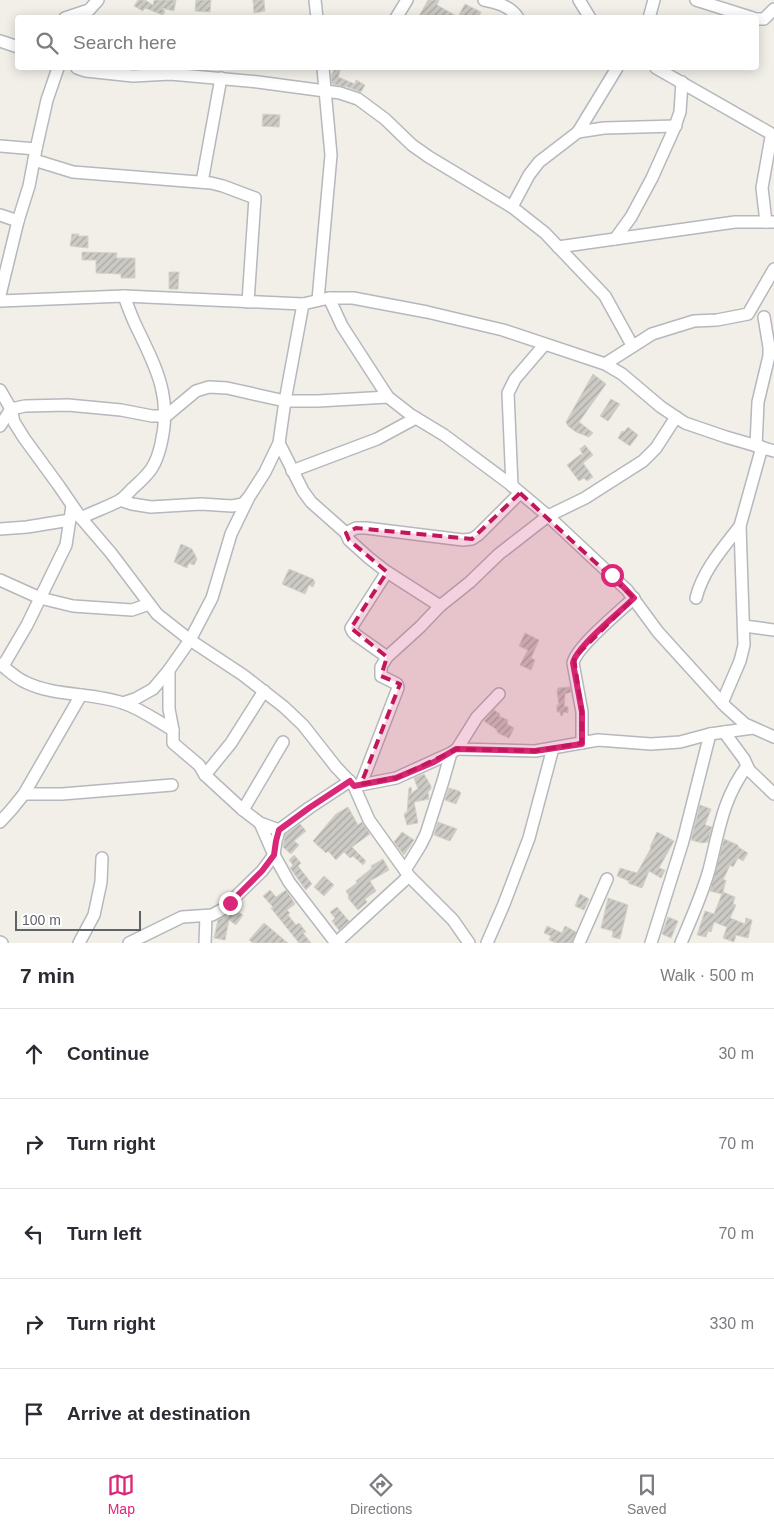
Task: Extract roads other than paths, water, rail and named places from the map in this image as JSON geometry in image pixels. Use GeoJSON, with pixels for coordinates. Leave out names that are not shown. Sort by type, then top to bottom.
{"type":"FeatureCollection","features":[{"type":"Feature","properties":{"kind":"street"},"geometry":{"type":"LineString","coordinates":[[316,0],[317,15]]}},
{"type":"Feature","properties":{"kind":"street"},"geometry":{"type":"LineString","coordinates":[[398,15],[407,0]]}},
{"type":"Feature","properties":{"kind":"street"},"geometry":{"type":"LineString","coordinates":[[484,0],[507,7],[516,15]]}},
{"type":"Feature","properties":{"kind":"street"},"geometry":{"type":"LineString","coordinates":[[579,0],[588,15]]}},
{"type":"Feature","properties":{"kind":"street"},"geometry":{"type":"LineString","coordinates":[[650,15],[654,0]]}},
{"type":"Feature","properties":{"kind":"street"},"geometry":{"type":"LineString","coordinates":[[696,0],[744,15]]}},
{"type":"Feature","properties":{"kind":"street"},"geometry":{"type":"LineString","coordinates":[[74,15],[89,10],[96,1]]}},
{"type":"Feature","properties":{"kind":"street"},"geometry":{"type":"LineString","coordinates":[[759,19],[764,19],[774,9]]}},
{"type":"Feature","properties":{"kind":"street"},"geometry":{"type":"LineString","coordinates":[[0,41],[15,46]]}},
{"type":"Feature","properties":{"kind":"street"},"geometry":{"type":"LineString","coordinates":[[0,295],[18,221],[29,186],[47,100],[57,70]]}},
{"type":"Feature","properties":{"kind":"street"},"geometry":{"type":"LineString","coordinates":[[86,70],[133,76],[170,74],[220,78],[326,90],[346,94],[358,99],[374,110],[412,145],[512,207],[545,233],[605,296],[632,345]]}},
{"type":"Feature","properties":{"kind":"street"},"geometry":{"type":"LineString","coordinates":[[323,70],[331,155],[324,299],[388,397],[416,418],[444,435],[548,516],[634,598],[658,632],[722,703],[738,718],[753,728],[774,737]]}},
{"type":"Feature","properties":{"kind":"street"},"geometry":{"type":"LineString","coordinates":[[512,207],[539,162],[578,132],[616,70]]}},
{"type":"Feature","properties":{"kind":"street"},"geometry":{"type":"LineString","coordinates":[[558,247],[735,222],[770,222],[762,188],[772,134],[660,70]]}},
{"type":"Feature","properties":{"kind":"street"},"geometry":{"type":"LineString","coordinates":[[202,182],[220,78]]}},
{"type":"Feature","properties":{"kind":"street"},"geometry":{"type":"LineString","coordinates":[[615,239],[631,217],[652,178],[676,126],[680,112],[682,82]]}},
{"type":"Feature","properties":{"kind":"street"},"geometry":{"type":"LineString","coordinates":[[578,132],[604,128],[676,126]]}},
{"type":"Feature","properties":{"kind":"street"},"geometry":{"type":"LineString","coordinates":[[0,146],[34,160],[73,172],[202,182],[223,186],[255,198],[248,302]]}},
{"type":"Feature","properties":{"kind":"street"},"geometry":{"type":"LineString","coordinates":[[0,215],[18,221]]}},
{"type":"Feature","properties":{"kind":"street"},"geometry":{"type":"LineString","coordinates":[[748,314],[774,269]]}},
{"type":"Feature","properties":{"kind":"street"},"geometry":{"type":"LineString","coordinates":[[0,529],[27,527],[76,519],[120,500],[154,467],[166,416],[165,398],[160,378],[148,348],[136,327],[124,296]]}},
{"type":"Feature","properties":{"kind":"street"},"geometry":{"type":"LineString","coordinates":[[0,300],[124,296],[303,304],[324,299],[353,298],[427,312],[503,330],[605,364],[622,374],[661,407],[685,423],[774,451]]}},
{"type":"Feature","properties":{"kind":"street"},"geometry":{"type":"LineString","coordinates":[[123,703],[153,689],[190,640],[212,598],[231,534],[279,443],[303,304]]}},
{"type":"Feature","properties":{"kind":"street"},"geometry":{"type":"LineString","coordinates":[[605,364],[652,334],[694,321],[717,320],[748,314],[769,318],[769,356],[758,402],[759,447],[740,526],[744,645],[740,661],[722,703]]}},
{"type":"Feature","properties":{"kind":"street"},"geometry":{"type":"LineString","coordinates":[[346,533],[356,528],[366,528],[464,540],[472,539],[478,535],[516,490],[508,393],[515,379],[545,344]]}},
{"type":"Feature","properties":{"kind":"street"},"geometry":{"type":"LineString","coordinates":[[0,426],[11,410],[26,406],[68,405],[120,410],[152,416],[166,416],[196,391],[209,387],[227,388],[285,401],[388,397]]}},
{"type":"Feature","properties":{"kind":"street"},"geometry":{"type":"LineString","coordinates":[[0,390],[11,410],[14,422],[72,506],[76,519],[111,553],[157,614],[190,640],[243,675],[284,706],[303,725],[336,767],[355,784],[369,820],[407,873],[453,920],[469,943]]}},
{"type":"Feature","properties":{"kind":"street"},"geometry":{"type":"LineString","coordinates":[[355,784],[398,688],[395,682],[380,676],[381,667],[387,657],[440,606],[470,582],[499,554],[548,516],[585,498],[643,461],[656,448],[676,417]]}},
{"type":"Feature","properties":{"kind":"street"},"geometry":{"type":"LineString","coordinates":[[292,471],[377,439],[416,418]]}},
{"type":"Feature","properties":{"kind":"street"},"geometry":{"type":"LineString","coordinates":[[279,443],[292,471],[310,502],[346,533],[349,540],[387,572],[440,606]]}},
{"type":"Feature","properties":{"kind":"street"},"geometry":{"type":"LineString","coordinates":[[120,500],[151,507],[201,504],[232,506],[243,504],[249,497]]}},
{"type":"Feature","properties":{"kind":"street"},"geometry":{"type":"LineString","coordinates":[[76,519],[66,545],[28,625],[2,665],[24,682],[57,692],[98,696],[123,703],[174,730]]}},
{"type":"Feature","properties":{"kind":"street"},"geometry":{"type":"LineString","coordinates":[[696,598],[698,589],[710,566],[740,526]]}},
{"type":"Feature","properties":{"kind":"street"},"geometry":{"type":"LineString","coordinates":[[387,572],[351,628],[356,635],[387,657]]}},
{"type":"Feature","properties":{"kind":"street"},"geometry":{"type":"LineString","coordinates":[[0,580],[40,598],[73,606],[138,610],[149,604]]}},
{"type":"Feature","properties":{"kind":"street"},"geometry":{"type":"LineString","coordinates":[[582,744],[582,712],[573,663],[574,658],[634,598]]}},
{"type":"Feature","properties":{"kind":"street"},"geometry":{"type":"LineString","coordinates":[[744,626],[774,630]]}},
{"type":"Feature","properties":{"kind":"street"},"geometry":{"type":"LineString","coordinates":[[169,670],[169,709],[174,730],[173,743],[199,765],[205,775],[243,810],[260,823],[279,830]]}},
{"type":"Feature","properties":{"kind":"street"},"geometry":{"type":"LineString","coordinates":[[205,775],[231,743],[264,691]]}},
{"type":"Feature","properties":{"kind":"street"},"geometry":{"type":"LineString","coordinates":[[0,822],[24,794],[81,694]]}},
{"type":"Feature","properties":{"kind":"street"},"geometry":{"type":"LineString","coordinates":[[260,823],[274,855],[289,882],[336,943],[407,873],[426,834],[454,751],[477,717],[499,694]]}},
{"type":"Feature","properties":{"kind":"street"},"geometry":{"type":"LineString","coordinates":[[129,943],[182,917],[212,915],[230,903],[262,871],[274,855],[279,830],[309,808],[355,784],[376,783],[396,778],[454,751],[535,751],[598,740],[652,744],[680,742],[710,734],[753,728]]}},
{"type":"Feature","properties":{"kind":"street"},"geometry":{"type":"LineString","coordinates":[[724,732],[754,776],[774,794]]}},
{"type":"Feature","properties":{"kind":"street"},"geometry":{"type":"LineString","coordinates":[[650,943],[683,841],[710,734]]}},
{"type":"Feature","properties":{"kind":"street"},"geometry":{"type":"LineString","coordinates":[[243,810],[283,742]]}},
{"type":"Feature","properties":{"kind":"street"},"geometry":{"type":"LineString","coordinates":[[487,943],[529,838],[553,748]]}},
{"type":"Feature","properties":{"kind":"street"},"geometry":{"type":"LineString","coordinates":[[681,943],[708,872],[719,823],[729,796],[735,783],[747,766]]}},
{"type":"Feature","properties":{"kind":"street"},"geometry":{"type":"LineString","coordinates":[[24,794],[62,794],[172,785]]}},
{"type":"Feature","properties":{"kind":"street"},"geometry":{"type":"LineString","coordinates":[[79,943],[94,915],[101,882],[102,858]]}},
{"type":"Feature","properties":{"kind":"street"},"geometry":{"type":"LineString","coordinates":[[579,943],[607,879]]}},
{"type":"Feature","properties":{"kind":"street"},"geometry":{"type":"LineString","coordinates":[[205,943],[206,916]]}}]}
